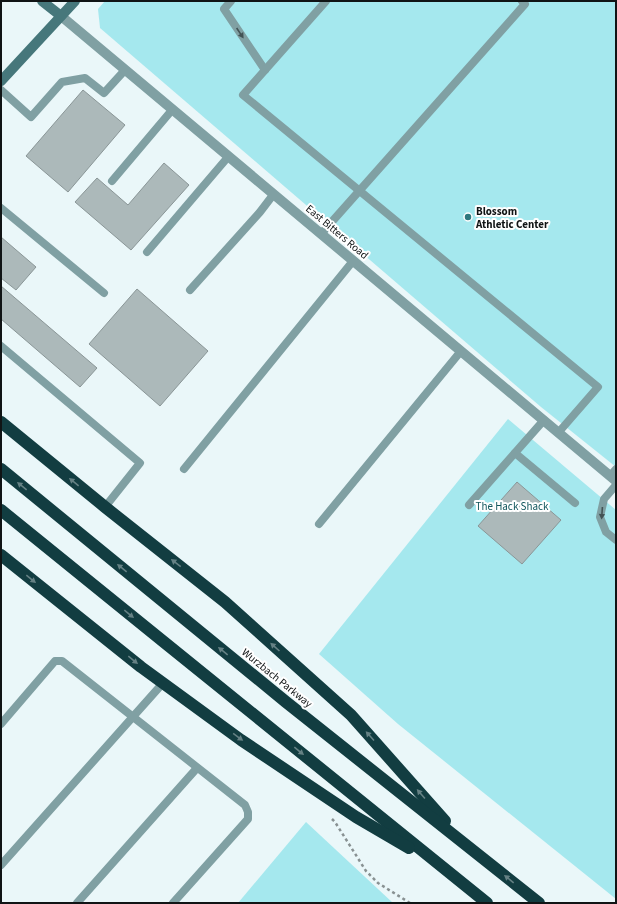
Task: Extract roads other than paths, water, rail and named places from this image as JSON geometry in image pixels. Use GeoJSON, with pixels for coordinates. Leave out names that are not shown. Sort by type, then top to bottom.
{"type":"FeatureCollection","features":[{"type":"Feature","properties":{"kind":"highway"},"geometry":{"type":"LineString","coordinates":[[1,422],[225,602],[351,715],[466,844]]}},
{"type":"Feature","properties":{"kind":"highway","name":"Wurzbach Parkway"},"geometry":{"type":"LineString","coordinates":[[1,469],[286,702],[539,903]]}},
{"type":"Feature","properties":{"kind":"highway"},"geometry":{"type":"LineString","coordinates":[[1,510],[487,903]]}},
{"type":"Feature","properties":{"kind":"highway"},"geometry":{"type":"LineString","coordinates":[[1,555],[141,667],[241,740],[356,817],[449,873]]}},
{"type":"Feature","properties":{"kind":"main road","name":"East Bitters Road"},"geometry":{"type":"LineString","coordinates":[[42,1],[61,16]]}},
{"type":"Feature","properties":{"kind":"main road"},"geometry":{"type":"LineString","coordinates":[[1,81],[75,1]]}},
{"type":"Feature","properties":{"kind":"street","name":"East Bitters Road"},"geometry":{"type":"LineString","coordinates":[[61,16],[558,433],[614,475]]}},
{"type":"Feature","properties":{"kind":"lane"},"geometry":{"type":"LineString","coordinates":[[231,1],[224,9],[265,70]]}},
{"type":"Feature","properties":{"kind":"lane"},"geometry":{"type":"LineString","coordinates":[[326,1],[243,95],[598,387],[558,433]]}},
{"type":"Feature","properties":{"kind":"lane"},"geometry":{"type":"LineString","coordinates":[[320,234],[525,4],[522,1]]}},
{"type":"Feature","properties":{"kind":"lane"},"geometry":{"type":"LineString","coordinates":[[1,90],[31,117],[62,82],[85,78],[104,93],[125,70]]}},
{"type":"Feature","properties":{"kind":"lane"},"geometry":{"type":"LineString","coordinates":[[112,180],[172,110]]}},
{"type":"Feature","properties":{"kind":"lane"},"geometry":{"type":"LineString","coordinates":[[147,252],[228,157]]}},
{"type":"Feature","properties":{"kind":"lane"},"geometry":{"type":"LineString","coordinates":[[190,290],[260,212],[273,195]]}},
{"type":"Feature","properties":{"kind":"lane"},"geometry":{"type":"LineString","coordinates":[[1,208],[104,293]]}},
{"type":"Feature","properties":{"kind":"lane"},"geometry":{"type":"LineString","coordinates":[[184,469],[353,261]]}},
{"type":"Feature","properties":{"kind":"lane"},"geometry":{"type":"LineString","coordinates":[[1,346],[140,463],[105,507]]}},
{"type":"Feature","properties":{"kind":"lane"},"geometry":{"type":"LineString","coordinates":[[319,524],[460,351]]}},
{"type":"Feature","properties":{"kind":"lane"},"geometry":{"type":"LineString","coordinates":[[469,505],[544,420]]}},
{"type":"Feature","properties":{"kind":"lane"},"geometry":{"type":"LineString","coordinates":[[515,453],[575,503]]}},
{"type":"Feature","properties":{"kind":"lane"},"geometry":{"type":"LineString","coordinates":[[616,485],[604,500],[600,517],[606,532],[616,540]]}},
{"type":"Feature","properties":{"kind":"lane"},"geometry":{"type":"LineString","coordinates":[[1,724],[55,661],[62,661],[245,805],[248,812],[248,819],[173,903]]}},
{"type":"Feature","properties":{"kind":"lane"},"geometry":{"type":"LineString","coordinates":[[1,865],[164,683]]}},
{"type":"Feature","properties":{"kind":"lane"},"geometry":{"type":"LineString","coordinates":[[77,903],[197,768]]}},
{"type":"Feature","properties":{"kind":"place","name":"Blossom Athletic Center"},"geometry":{"type":"Point","coordinates":[468,217]}},
{"type":"Feature","properties":{"kind":"park label","name":"The Hack Shack"},"geometry":{"type":"Point","coordinates":[512,506]}}]}
